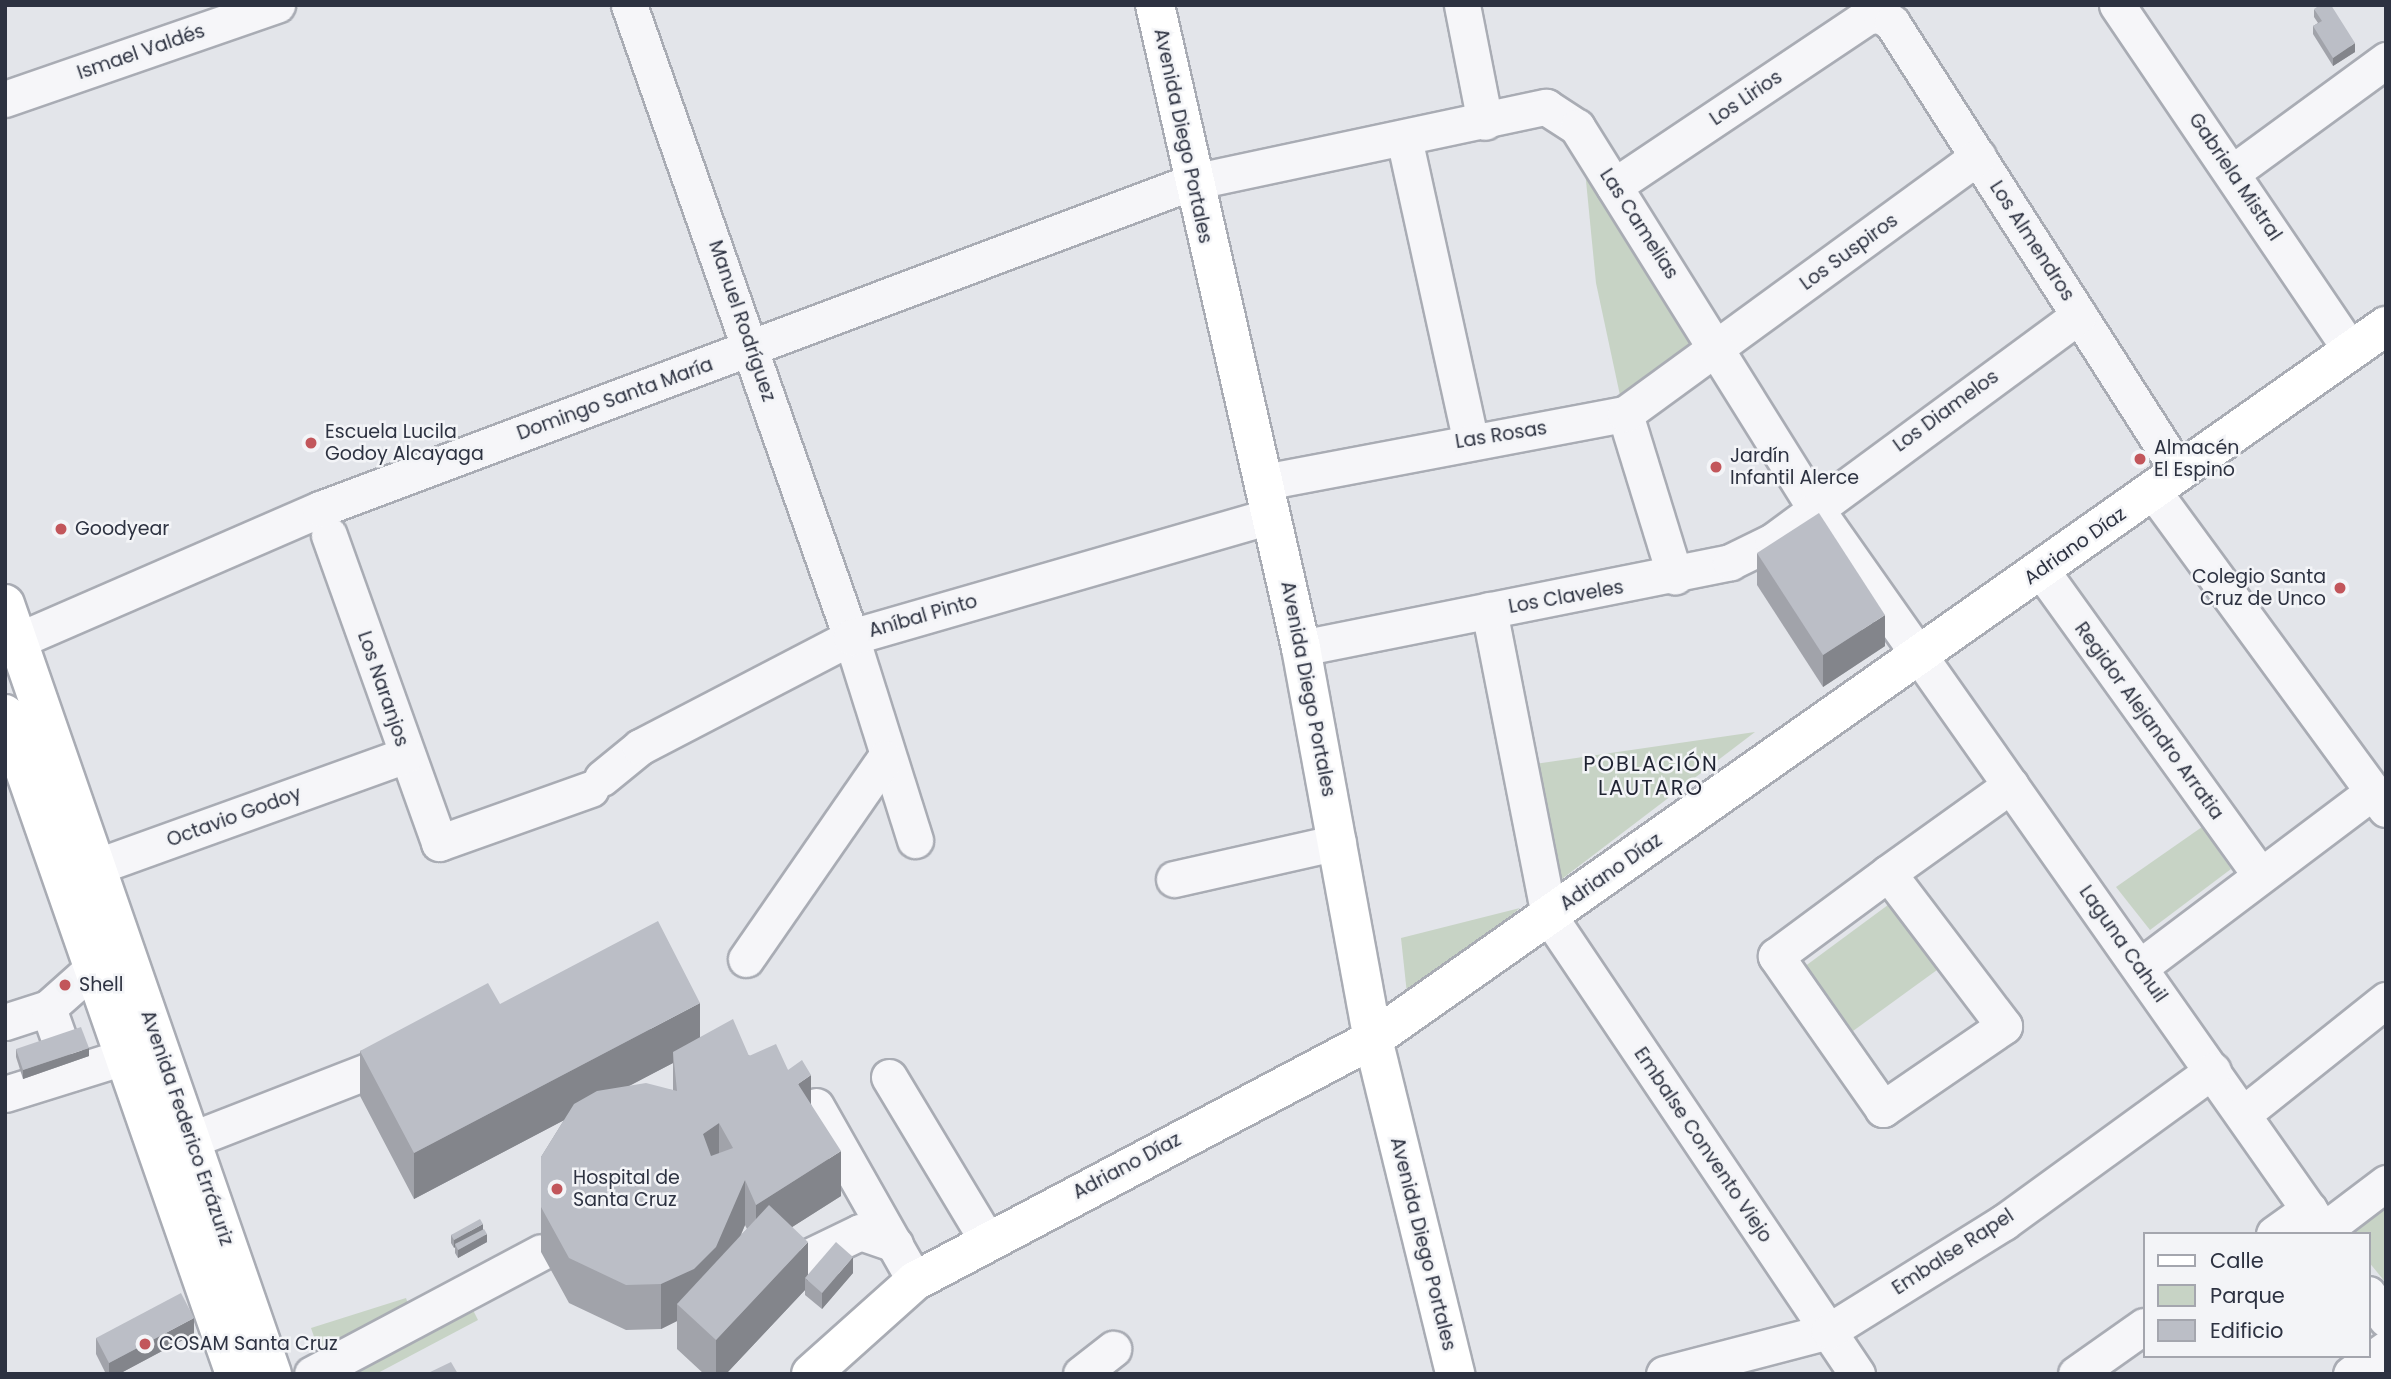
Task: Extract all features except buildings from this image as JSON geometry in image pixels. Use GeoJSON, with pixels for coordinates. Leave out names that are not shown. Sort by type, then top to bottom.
{"type":"FeatureCollection","features":[{"type":"Feature","properties":{"kind":"main road","name":"Avenida Diego Portales"},"geometry":{"type":"LineString","coordinates":[[1155,5],[1192,182],[1301,648],[1373,1039],[1454,1374]]}},
{"type":"Feature","properties":{"kind":"main road","name":"Adriano Díaz"},"geometry":{"type":"LineString","coordinates":[[811,1374],[915,1281],[1373,1039],[2386,326]]}},
{"type":"Feature","properties":{"kind":"main road","name":"Avenida Federico Errázuriz"},"geometry":{"type":"LineString","coordinates":[[5,604],[12,643],[79,872],[175,1147],[272,1374]]}},
{"type":"Feature","properties":{"kind":"main road","name":"Avenida Federico Errázuriz"},"geometry":{"type":"LineString","coordinates":[[5,713],[79,872],[93,968],[124,1057],[175,1147],[234,1374]]}},
{"type":"Feature","properties":{"kind":"street","name":"Manuel Rodríguez"},"geometry":{"type":"LineString","coordinates":[[629,5],[752,348],[851,637],[886,758],[915,839]]}},
{"type":"Feature","properties":{"kind":"street"},"geometry":{"type":"LineString","coordinates":[[1462,5],[1485,122]]}},
{"type":"Feature","properties":{"kind":"street","name":"Gabriela Mistral"},"geometry":{"type":"LineString","coordinates":[[2117,5],[2233,172],[2351,350]]}},
{"type":"Feature","properties":{"kind":"street","name":"Ismael Valdés"},"geometry":{"type":"LineString","coordinates":[[5,99],[260,8]]}},
{"type":"Feature","properties":{"kind":"street","name":"Los Almendros"},"geometry":{"type":"LineString","coordinates":[[1881,15],[1892,23],[2079,315],[2166,481],[2379,801]]}},
{"type":"Feature","properties":{"kind":"street","name":"Los Lirios"},"geometry":{"type":"LineString","coordinates":[[1614,186],[1868,16],[1881,15]]}},
{"type":"Feature","properties":{"kind":"street"},"geometry":{"type":"LineString","coordinates":[[2233,172],[2386,60]]}},
{"type":"Feature","properties":{"kind":"street","name":"Las Camelias"},"geometry":{"type":"LineString","coordinates":[[1192,182],[1546,107],[1577,127],[1719,347],[1814,506],[1918,655]]}},
{"type":"Feature","properties":{"kind":"street"},"geometry":{"type":"LineString","coordinates":[[1404,138],[1470,439]]}},
{"type":"Feature","properties":{"kind":"street","name":"Los Suspiros"},"geometry":{"type":"LineString","coordinates":[[1719,347],[1978,157]]}},
{"type":"Feature","properties":{"kind":"street","name":"Domingo Santa María"},"geometry":{"type":"LineString","coordinates":[[12,643],[320,509],[1192,182]]}},
{"type":"Feature","properties":{"kind":"street","name":"Los Diamelos"},"geometry":{"type":"LineString","coordinates":[[1814,506],[2079,315]]}},
{"type":"Feature","properties":{"kind":"street","name":"Las Rosas"},"geometry":{"type":"LineString","coordinates":[[1268,499],[1470,439],[1625,414],[1719,347]]}},
{"type":"Feature","properties":{"kind":"street"},"geometry":{"type":"LineString","coordinates":[[1625,414],[1675,577]]}},
{"type":"Feature","properties":{"kind":"street","name":"Aníbal Pinto"},"geometry":{"type":"LineString","coordinates":[[439,843],[596,783],[639,747],[851,637],[1268,499]]}},
{"type":"Feature","properties":{"kind":"street","name":"Los Claveles"},"geometry":{"type":"LineString","coordinates":[[1301,648],[1489,610],[1675,577],[1773,541],[1814,506]]}},
{"type":"Feature","properties":{"kind":"street","name":"Los Naranjos"},"geometry":{"type":"LineString","coordinates":[[329,535],[439,843]]}},
{"type":"Feature","properties":{"kind":"street","name":"Regidor Alejandro Arratia"},"geometry":{"type":"LineString","coordinates":[[2041,570],[2258,872]]}},
{"type":"Feature","properties":{"kind":"street"},"geometry":{"type":"LineString","coordinates":[[1489,610],[1549,916]]}},
{"type":"Feature","properties":{"kind":"street","name":"Laguna Cahuil"},"geometry":{"type":"LineString","coordinates":[[1918,655],[2320,1224]]}},
{"type":"Feature","properties":{"kind":"street","name":"Octavio Godoy"},"geometry":{"type":"LineString","coordinates":[[79,872],[406,755]]}},
{"type":"Feature","properties":{"kind":"street"},"geometry":{"type":"LineString","coordinates":[[746,959],[886,758]]}},
{"type":"Feature","properties":{"kind":"street"},"geometry":{"type":"LineString","coordinates":[[1888,873],[2004,1026],[1883,1109],[1776,956],[1888,873],[2011,785]]}},
{"type":"Feature","properties":{"kind":"street"},"geometry":{"type":"LineString","coordinates":[[2140,967],[2258,872],[2379,801]]}},
{"type":"Feature","properties":{"kind":"street"},"geometry":{"type":"LineString","coordinates":[[1174,879],[1338,842]]}},
{"type":"Feature","properties":{"kind":"street","name":"Embalse Convento Viejo"},"geometry":{"type":"LineString","coordinates":[[1549,916],[1857,1374]]}},
{"type":"Feature","properties":{"kind":"street"},"geometry":{"type":"LineString","coordinates":[[5,1022],[48,1007],[93,968]]}},
{"type":"Feature","properties":{"kind":"street"},"geometry":{"type":"LineString","coordinates":[[2244,1114],[2386,1000]]}},
{"type":"Feature","properties":{"kind":"street"},"geometry":{"type":"LineString","coordinates":[[48,1007],[71,1073]]}},
{"type":"Feature","properties":{"kind":"street"},"geometry":{"type":"LineString","coordinates":[[175,1147],[431,1045]]}},
{"type":"Feature","properties":{"kind":"street"},"geometry":{"type":"LineString","coordinates":[[5,1094],[124,1057]]}},
{"type":"Feature","properties":{"kind":"street","name":"Embalse Rapel"},"geometry":{"type":"LineString","coordinates":[[1664,1374],[1829,1331],[2004,1222],[2213,1070]]}},
{"type":"Feature","properties":{"kind":"street"},"geometry":{"type":"LineString","coordinates":[[889,1077],[988,1241]]}},
{"type":"Feature","properties":{"kind":"street"},"geometry":{"type":"LineString","coordinates":[[816,1106],[915,1281]]}},
{"type":"Feature","properties":{"kind":"street"},"geometry":{"type":"LineString","coordinates":[[2283,1232],[2320,1224],[2386,1183]]}},
{"type":"Feature","properties":{"kind":"street"},"geometry":{"type":"LineString","coordinates":[[804,1259],[860,1233],[895,1244]]}},
{"type":"Feature","properties":{"kind":"street"},"geometry":{"type":"LineString","coordinates":[[312,1374],[541,1252]]}},
{"type":"Feature","properties":{"kind":"street"},"geometry":{"type":"LineString","coordinates":[[2370,1297],[2386,1319]]}},
{"type":"Feature","properties":{"kind":"street"},"geometry":{"type":"LineString","coordinates":[[2077,1374],[2142,1327]]}},
{"type":"Feature","properties":{"kind":"street"},"geometry":{"type":"LineString","coordinates":[[1081,1374],[1113,1349]]}},
{"type":"Feature","properties":{"kind":"street"},"geometry":{"type":"LineString","coordinates":[[2351,1374],[2386,1349]]}},
{"type":"Feature","properties":{"kind":"green space"},"geometry":{"type":"Polygon","coordinates":[[[1584,160],[1701,344],[1621,400],[1596,283],[1584,160]]]}},
{"type":"Feature","properties":{"kind":"green space"},"geometry":{"type":"Polygon","coordinates":[[[1755,732],[1554,885],[1528,765],[1755,732]]]}},
{"type":"Feature","properties":{"kind":"green space"},"geometry":{"type":"Polygon","coordinates":[[[2202,827],[2231,869],[2150,930],[2116,887],[2202,827]]]}},
{"type":"Feature","properties":{"kind":"green space"},"geometry":{"type":"Polygon","coordinates":[[[1892,902],[1937,970],[1853,1031],[1804,967],[1892,902]]]}},
{"type":"Feature","properties":{"kind":"green space"},"geometry":{"type":"Polygon","coordinates":[[[1520,908],[1408,1003],[1401,938],[1520,908]]]}},
{"type":"Feature","properties":{"kind":"green space"},"geometry":{"type":"Polygon","coordinates":[[[2386,1199],[2386,1283],[2370,1263],[2370,1232],[2348,1232],[2386,1199]]]}},
{"type":"Feature","properties":{"kind":"green space"},"geometry":{"type":"Polygon","coordinates":[[[406,1298],[409,1307],[320,1354],[311,1328],[406,1298]]]}},
{"type":"Feature","properties":{"kind":"green space"},"geometry":{"type":"Polygon","coordinates":[[[471,1306],[478,1320],[376,1374],[345,1374],[471,1306]]]}},
{"type":"Feature","properties":{"kind":"place","name":"Escuela Lucila Godoy Alcayaga"},"geometry":{"type":"Point","coordinates":[311,443]}},
{"type":"Feature","properties":{"kind":"place","name":"Almacén El Espino"},"geometry":{"type":"Point","coordinates":[2140,459]}},
{"type":"Feature","properties":{"kind":"place","name":"Jardín Infantil Alerce"},"geometry":{"type":"Point","coordinates":[1716,467]}},
{"type":"Feature","properties":{"kind":"place","name":"Goodyear"},"geometry":{"type":"Point","coordinates":[61,529]}},
{"type":"Feature","properties":{"kind":"place","name":"Colegio Santa Cruz de Unco"},"geometry":{"type":"Point","coordinates":[2340,588]}},
{"type":"Feature","properties":{"kind":"place","name":"Shell"},"geometry":{"type":"Point","coordinates":[65,985]}},
{"type":"Feature","properties":{"kind":"place","name":"Hospital de Santa Cruz"},"geometry":{"type":"Point","coordinates":[557,1189]}},
{"type":"Feature","properties":{"kind":"place","name":"COSAM Santa Cruz"},"geometry":{"type":"Point","coordinates":[145,1344]}},
{"type":"Feature","properties":{"kind":"district","name":"POBLACIÓN LAUTARO"},"geometry":{"type":"Point","coordinates":[1651,776]}}]}
